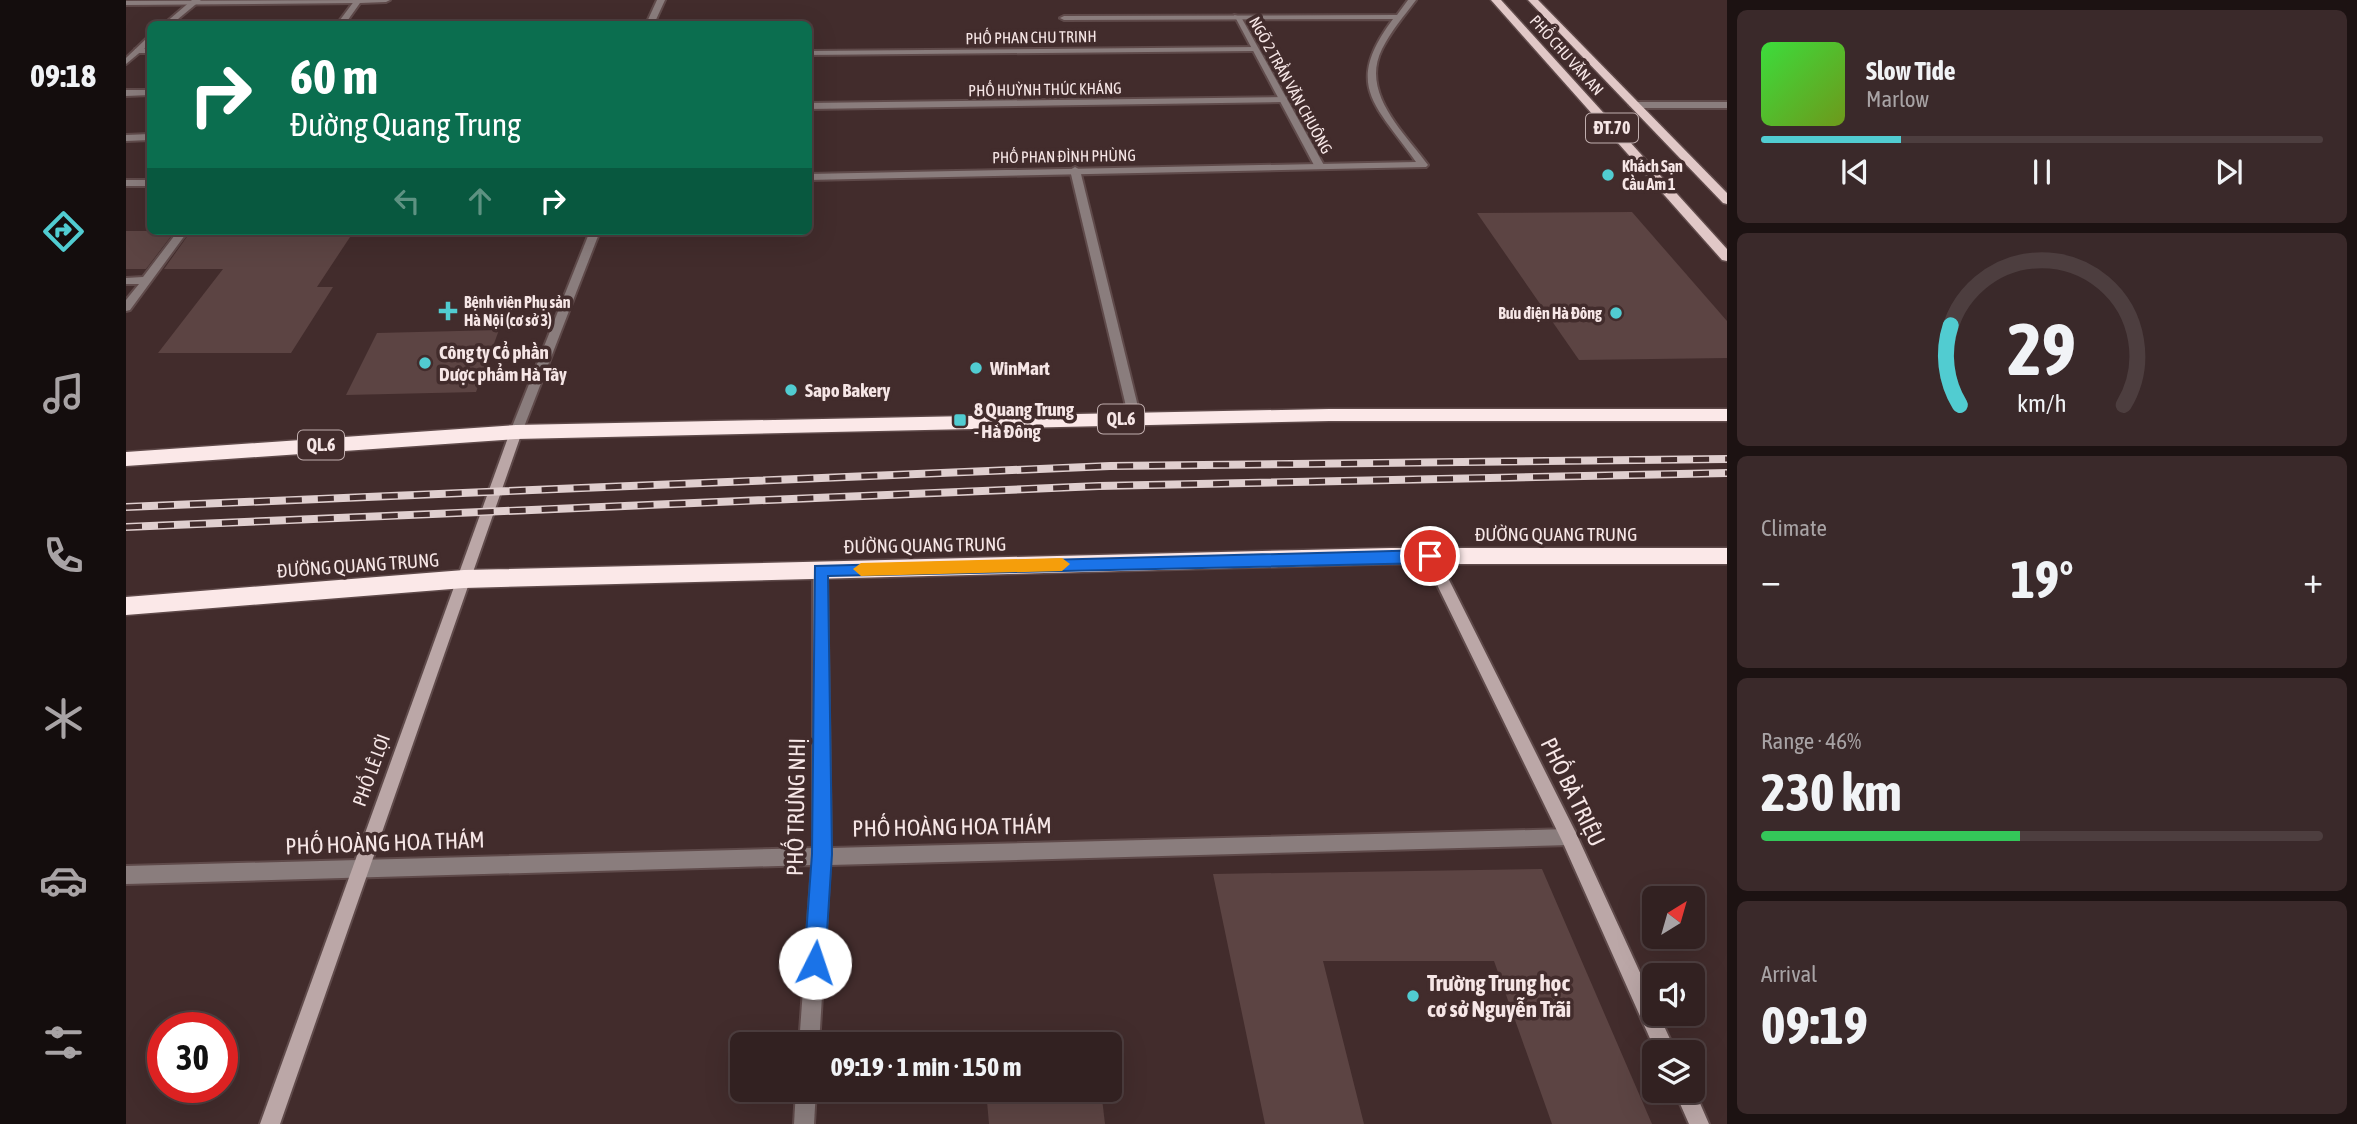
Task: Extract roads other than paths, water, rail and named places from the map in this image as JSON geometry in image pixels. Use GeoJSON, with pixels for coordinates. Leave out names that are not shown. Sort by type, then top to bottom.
{"type":"FeatureCollection","features":[{"type":"Feature","properties":{"kind":"highway","name":"QL.6"},"geometry":{"type":"LineString","coordinates":[[126,459],[516,432],[1329,415],[1727,415]]}},
{"type":"Feature","properties":{"kind":"highway","name":"ĐƯỜNG QUANG TRUNG"},"geometry":{"type":"LineString","coordinates":[[126,606],[464,579],[1430,556],[1727,556]]}},
{"type":"Feature","properties":{"kind":"main road","name":"PHỐ CHU VĂN AN"},"geometry":{"type":"LineString","coordinates":[[1496,0],[1727,257]]}},
{"type":"Feature","properties":{"kind":"main road","name":"PHỐ CHU VĂN AN"},"geometry":{"type":"LineString","coordinates":[[1534,0],[1727,200]]}},
{"type":"Feature","properties":{"kind":"main road"},"geometry":{"type":"LineString","coordinates":[[1540,50],[1553,50]]}},
{"type":"Feature","properties":{"kind":"main road"},"geometry":{"type":"LineString","coordinates":[[1566,50],[1580,50]]}},
{"type":"Feature","properties":{"kind":"street"},"geometry":{"type":"LineString","coordinates":[[126,3],[386,0]]}},
{"type":"Feature","properties":{"kind":"street"},"geometry":{"type":"LineString","coordinates":[[652,21],[662,0]]}},
{"type":"Feature","properties":{"kind":"street"},"geometry":{"type":"LineString","coordinates":[[1064,18],[1400,17],[1412,0]]}},
{"type":"Feature","properties":{"kind":"street"},"geometry":{"type":"LineString","coordinates":[[172,21],[195,1]]}},
{"type":"Feature","properties":{"kind":"street"},"geometry":{"type":"LineString","coordinates":[[343,21],[359,1]]}},
{"type":"Feature","properties":{"kind":"street","name":"NGÕ 2 TRẦN VĂN CHUÔNG"},"geometry":{"type":"LineString","coordinates":[[1237,17],[1320,167]]}},
{"type":"Feature","properties":{"kind":"street","name":"PHỐ PHAN ĐÌNH PHÙNG"},"geometry":{"type":"LineString","coordinates":[[812,177],[1423,165],[1381,103],[1370,81],[1376,52],[1400,17]]}},
{"type":"Feature","properties":{"kind":"street"},"geometry":{"type":"LineString","coordinates":[[126,62],[147,43]]}},
{"type":"Feature","properties":{"kind":"street","name":"PHỐ PHAN CHU TRINH"},"geometry":{"type":"LineString","coordinates":[[812,54],[1254,49]]}},
{"type":"Feature","properties":{"kind":"street"},"geometry":{"type":"LineString","coordinates":[[138,51],[147,51]]}},
{"type":"Feature","properties":{"kind":"street"},"geometry":{"type":"LineString","coordinates":[[126,93],[147,93]]}},
{"type":"Feature","properties":{"kind":"street","name":"PHỐ HUỲNH THÚC KHÁNG"},"geometry":{"type":"LineString","coordinates":[[812,106],[1283,99]]}},
{"type":"Feature","properties":{"kind":"street"},"geometry":{"type":"LineString","coordinates":[[1633,105],[1727,105]]}},
{"type":"Feature","properties":{"kind":"street"},"geometry":{"type":"LineString","coordinates":[[126,138],[147,137]]}},
{"type":"Feature","properties":{"kind":"street"},"geometry":{"type":"LineString","coordinates":[[1075,170],[1135,419]]}},
{"type":"Feature","properties":{"kind":"street"},"geometry":{"type":"LineString","coordinates":[[126,183],[147,183]]}},
{"type":"Feature","properties":{"kind":"street"},"geometry":{"type":"LineString","coordinates":[[126,308],[180,235]]}},
{"type":"Feature","properties":{"kind":"street"},"geometry":{"type":"LineString","coordinates":[[516,432],[593,235]]}},
{"type":"Feature","properties":{"kind":"street"},"geometry":{"type":"LineString","coordinates":[[126,281],[147,280]]}},
{"type":"Feature","properties":{"kind":"street","name":"PHỐ LÊ LỢI"},"geometry":{"type":"LineString","coordinates":[[270,1124],[516,432]]}},
{"type":"Feature","properties":{"kind":"street","name":"PHỐ BÀ TRIỆU"},"geometry":{"type":"LineString","coordinates":[[1430,556],[1569,837],[1662,1040]]}},
{"type":"Feature","properties":{"kind":"street","name":"PHỐ TRƯNG NHỊ"},"geometry":{"type":"LineString","coordinates":[[810,1032],[822,854],[820,570]]}},
{"type":"Feature","properties":{"kind":"street","name":"PHỐ HOÀNG HOA THÁM"},"geometry":{"type":"LineString","coordinates":[[126,875],[822,854],[1569,837]]}},
{"type":"Feature","properties":{"kind":"street"},"geometry":{"type":"LineString","coordinates":[[804,1124],[806,1102]]}},
{"type":"Feature","properties":{"kind":"street"},"geometry":{"type":"LineString","coordinates":[[1690,1103],[1699,1124]]}},
{"type":"Feature","properties":{"kind":"railway"},"geometry":{"type":"LineString","coordinates":[[126,507],[1110,466],[1727,459]]}},
{"type":"Feature","properties":{"kind":"railway"},"geometry":{"type":"LineString","coordinates":[[126,527],[1099,486],[1727,473]]}},
{"type":"Feature","properties":{"kind":"place","name":"Khách Sạn Cầu Am 1"},"geometry":{"type":"Point","coordinates":[1608,175]}},
{"type":"Feature","properties":{"kind":"place","name":"Bệnh viện Phụ sản Hà Nội (cơ sở 3)"},"geometry":{"type":"Point","coordinates":[448,311]}},
{"type":"Feature","properties":{"kind":"place","name":"Bưu điện Hà Đông"},"geometry":{"type":"Point","coordinates":[1616,313]}},
{"type":"Feature","properties":{"kind":"place","name":"Công ty Cổ phần Dược phẩm Hà Tây"},"geometry":{"type":"Point","coordinates":[425,363]}},
{"type":"Feature","properties":{"kind":"place","name":"WinMart"},"geometry":{"type":"Point","coordinates":[976,368]}},
{"type":"Feature","properties":{"kind":"place","name":"Sapo Bakery"},"geometry":{"type":"Point","coordinates":[791,390]}},
{"type":"Feature","properties":{"kind":"place","name":"8 Quang Trung - Hà Đông"},"geometry":{"type":"Point","coordinates":[960,420]}},
{"type":"Feature","properties":{"kind":"place","name":"Trường Trung học cơ sở Nguyễn Trãi"},"geometry":{"type":"Point","coordinates":[1413,996]}}]}
